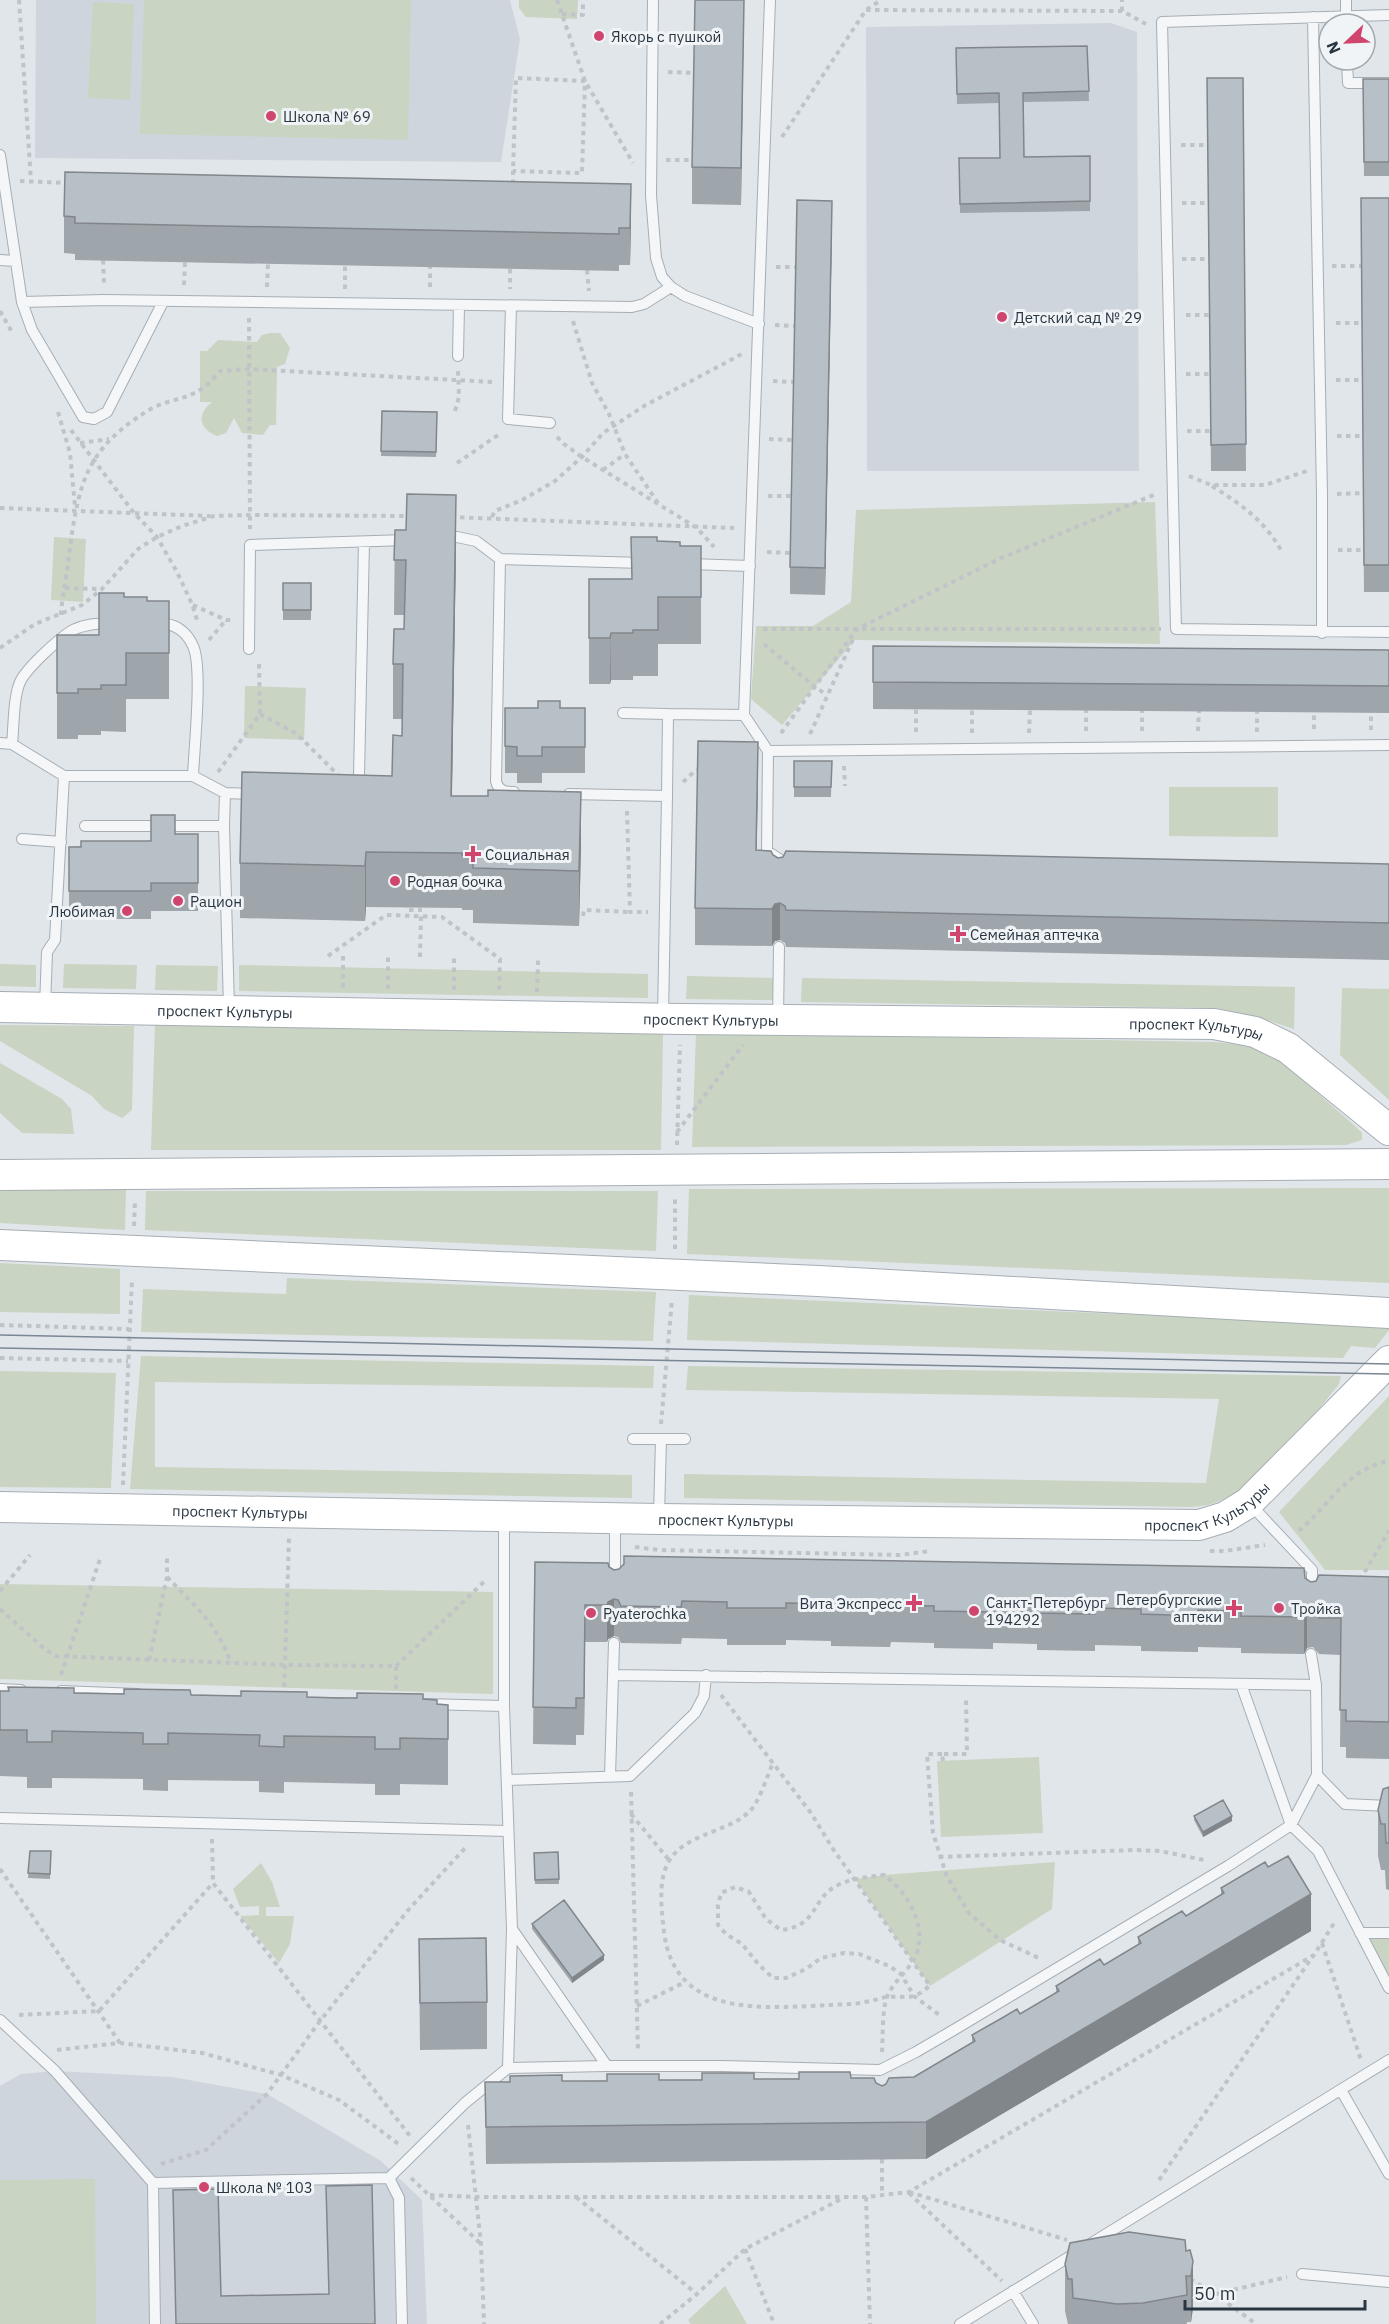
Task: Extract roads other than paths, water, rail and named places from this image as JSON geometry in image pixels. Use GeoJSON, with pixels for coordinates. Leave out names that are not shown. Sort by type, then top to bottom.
{"type":"FeatureCollection","features":[{"type":"Feature","properties":{"kind":"street","name":"проспект Культуры"},"geometry":{"type":"LineString","coordinates":[[0,1006],[663,1019],[1214,1024],[1255,1032],[1288,1047],[1389,1130]]}},
{"type":"Feature","properties":{"kind":"street"},"geometry":{"type":"LineString","coordinates":[[0,1176],[1389,1164]]}},
{"type":"Feature","properties":{"kind":"street"},"geometry":{"type":"LineString","coordinates":[[0,1245],[818,1281],[1389,1312]]}},
{"type":"Feature","properties":{"kind":"street","name":"проспект Культуры"},"geometry":{"type":"LineString","coordinates":[[0,1507],[504,1514],[659,1519],[1198,1525],[1225,1517],[1248,1503],[1389,1361]]}},
{"type":"Feature","properties":{"kind":"lane"},"geometry":{"type":"LineString","coordinates":[[652,0],[651,195],[656,258],[662,278],[685,296],[759,324]]}},
{"type":"Feature","properties":{"kind":"lane"},"geometry":{"type":"LineString","coordinates":[[770,0],[744,715],[768,751],[767,851],[784,859],[779,878]]}},
{"type":"Feature","properties":{"kind":"lane"},"geometry":{"type":"LineString","coordinates":[[1313,17],[1320,323],[1322,633]]}},
{"type":"Feature","properties":{"kind":"lane"},"geometry":{"type":"LineString","coordinates":[[1317,17],[1162,22],[1176,629],[1322,633],[1389,632]]}},
{"type":"Feature","properties":{"kind":"lane"},"geometry":{"type":"LineString","coordinates":[[1348,72],[1348,83],[1389,83]]}},
{"type":"Feature","properties":{"kind":"lane"},"geometry":{"type":"LineString","coordinates":[[0,155],[22,302],[32,330],[79,413],[89,419],[94,419],[107,412],[163,302]]}},
{"type":"Feature","properties":{"kind":"lane"},"geometry":{"type":"LineString","coordinates":[[0,260],[15,261]]}},
{"type":"Feature","properties":{"kind":"lane"},"geometry":{"type":"LineString","coordinates":[[22,302],[104,300],[632,307],[644,304],[671,287]]}},
{"type":"Feature","properties":{"kind":"lane"},"geometry":{"type":"LineString","coordinates":[[458,356],[459,305]]}},
{"type":"Feature","properties":{"kind":"lane"},"geometry":{"type":"LineString","coordinates":[[511,306],[508,419],[550,423]]}},
{"type":"Feature","properties":{"kind":"lane"},"geometry":{"type":"LineString","coordinates":[[249,649],[250,545],[457,537],[476,541],[500,559],[655,563]]}},
{"type":"Feature","properties":{"kind":"lane"},"geometry":{"type":"LineString","coordinates":[[348,792],[357,784],[359,776],[364,542]]}},
{"type":"Feature","properties":{"kind":"lane"},"geometry":{"type":"LineString","coordinates":[[500,559],[496,781],[499,788],[503,790],[530,792]]}},
{"type":"Feature","properties":{"kind":"lane"},"geometry":{"type":"LineString","coordinates":[[679,564],[750,566]]}},
{"type":"Feature","properties":{"kind":"lane"},"geometry":{"type":"LineString","coordinates":[[12,744],[17,693],[29,669],[74,630],[96,623],[128,623]]}},
{"type":"Feature","properties":{"kind":"lane"},"geometry":{"type":"LineString","coordinates":[[148,623],[170,623],[179,627],[194,647],[197,681],[192,776]]}},
{"type":"Feature","properties":{"kind":"lane"},"geometry":{"type":"LineString","coordinates":[[623,713],[744,715]]}},
{"type":"Feature","properties":{"kind":"lane"},"geometry":{"type":"LineString","coordinates":[[663,1019],[668,714]]}},
{"type":"Feature","properties":{"kind":"lane"},"geometry":{"type":"LineString","coordinates":[[0,743],[12,744],[64,776],[192,776],[225,793],[269,794]]}},
{"type":"Feature","properties":{"kind":"lane"},"geometry":{"type":"LineString","coordinates":[[768,751],[1389,746]]}},
{"type":"Feature","properties":{"kind":"lane"},"geometry":{"type":"LineString","coordinates":[[45,1007],[46,952],[55,940],[64,776]]}},
{"type":"Feature","properties":{"kind":"lane"},"geometry":{"type":"LineString","coordinates":[[225,793],[229,1012]]}},
{"type":"Feature","properties":{"kind":"lane"},"geometry":{"type":"LineString","coordinates":[[553,793],[667,796]]}},
{"type":"Feature","properties":{"kind":"lane"},"geometry":{"type":"LineString","coordinates":[[85,826],[224,826]]}},
{"type":"Feature","properties":{"kind":"lane"},"geometry":{"type":"LineString","coordinates":[[22,839],[61,842]]}},
{"type":"Feature","properties":{"kind":"lane"},"geometry":{"type":"LineString","coordinates":[[771,1019],[780,946]]}},
{"type":"Feature","properties":{"kind":"lane"},"geometry":{"type":"LineString","coordinates":[[633,1439],[685,1439]]}},
{"type":"Feature","properties":{"kind":"lane"},"geometry":{"type":"LineString","coordinates":[[659,1519],[661,1439]]}},
{"type":"Feature","properties":{"kind":"lane"},"geometry":{"type":"LineString","coordinates":[[1248,1503],[1312,1570],[1312,1612]]}},
{"type":"Feature","properties":{"kind":"lane"},"geometry":{"type":"LineString","coordinates":[[504,1514],[504,1706],[512,1929],[508,2068]]}},
{"type":"Feature","properties":{"kind":"lane"},"geometry":{"type":"LineString","coordinates":[[615,1518],[615,1590]]}},
{"type":"Feature","properties":{"kind":"lane"},"geometry":{"type":"LineString","coordinates":[[610,1776],[614,1642]]}},
{"type":"Feature","properties":{"kind":"lane"},"geometry":{"type":"LineString","coordinates":[[153,2183],[389,2178],[465,2103],[508,2068],[721,2066],[880,2076],[916,2052],[1228,1866],[1290,1825],[1317,1775],[1316,1685],[1311,1654]]}},
{"type":"Feature","properties":{"kind":"lane"},"geometry":{"type":"LineString","coordinates":[[614,1675],[1316,1685]]}},
{"type":"Feature","properties":{"kind":"lane"},"geometry":{"type":"LineString","coordinates":[[507,1780],[630,1776],[695,1713],[704,1696],[706,1675]]}},
{"type":"Feature","properties":{"kind":"lane"},"geometry":{"type":"LineString","coordinates":[[1241,1684],[1290,1825],[1318,1851],[1389,1988]]}},
{"type":"Feature","properties":{"kind":"lane"},"geometry":{"type":"LineString","coordinates":[[0,1689],[147,1694]]}},
{"type":"Feature","properties":{"kind":"lane"},"geometry":{"type":"LineString","coordinates":[[396,1703],[504,1706]]}},
{"type":"Feature","properties":{"kind":"lane"},"geometry":{"type":"LineString","coordinates":[[1317,1775],[1345,1804],[1389,1806]]}},
{"type":"Feature","properties":{"kind":"lane"},"geometry":{"type":"LineString","coordinates":[[0,1818],[508,1831]]}},
{"type":"Feature","properties":{"kind":"lane"},"geometry":{"type":"LineString","coordinates":[[512,1929],[607,2066]]}},
{"type":"Feature","properties":{"kind":"lane"},"geometry":{"type":"LineString","coordinates":[[1360,1933],[1389,1933]]}},
{"type":"Feature","properties":{"kind":"lane"},"geometry":{"type":"LineString","coordinates":[[0,2020],[36,2052],[153,2183],[155,2324]]}},
{"type":"Feature","properties":{"kind":"lane"},"geometry":{"type":"LineString","coordinates":[[960,2324],[1077,2252],[1115,2234],[1133,2218],[1389,2060]]}},
{"type":"Feature","properties":{"kind":"lane"},"geometry":{"type":"LineString","coordinates":[[1341,2090],[1384,2156],[1389,2174]]}},
{"type":"Feature","properties":{"kind":"lane"},"geometry":{"type":"LineString","coordinates":[[389,2178],[399,2198],[402,2324]]}},
{"type":"Feature","properties":{"kind":"lane"},"geometry":{"type":"LineString","coordinates":[[1302,2274],[1389,2282]]}},
{"type":"Feature","properties":{"kind":"lane"},"geometry":{"type":"LineString","coordinates":[[1013,2291],[1033,2324]]}},
{"type":"Feature","properties":{"kind":"tram line"},"geometry":{"type":"LineString","coordinates":[[0,1335],[1389,1364]]}},
{"type":"Feature","properties":{"kind":"tram line"},"geometry":{"type":"LineString","coordinates":[[0,1348],[1389,1374]]}},
{"type":"Feature","properties":{"kind":"place","name":"Якорь с пушкой"},"geometry":{"type":"Point","coordinates":[599,36]}},
{"type":"Feature","properties":{"kind":"place","name":"Школа № 69"},"geometry":{"type":"Point","coordinates":[271,116]}},
{"type":"Feature","properties":{"kind":"place","name":"Детский сад № 29"},"geometry":{"type":"Point","coordinates":[1002,317]}},
{"type":"Feature","properties":{"kind":"place","name":"Социальная"},"geometry":{"type":"Point","coordinates":[473,854]}},
{"type":"Feature","properties":{"kind":"place","name":"Родная бочка"},"geometry":{"type":"Point","coordinates":[395,881]}},
{"type":"Feature","properties":{"kind":"place","name":"Рацион"},"geometry":{"type":"Point","coordinates":[178,901]}},
{"type":"Feature","properties":{"kind":"place","name":"Любимая"},"geometry":{"type":"Point","coordinates":[127,911]}},
{"type":"Feature","properties":{"kind":"place","name":"Семейная аптечка"},"geometry":{"type":"Point","coordinates":[958,934]}},
{"type":"Feature","properties":{"kind":"place","name":"Вита Экспресс"},"geometry":{"type":"Point","coordinates":[914,1603]}},
{"type":"Feature","properties":{"kind":"place","name":"Петербургские аптеки"},"geometry":{"type":"Point","coordinates":[1234,1608]}},
{"type":"Feature","properties":{"kind":"place","name":"Тройка"},"geometry":{"type":"Point","coordinates":[1279,1608]}},
{"type":"Feature","properties":{"kind":"place","name":"Санкт-Петербург 194292"},"geometry":{"type":"Point","coordinates":[974,1611]}},
{"type":"Feature","properties":{"kind":"place","name":"Pyaterochka"},"geometry":{"type":"Point","coordinates":[591,1613]}},
{"type":"Feature","properties":{"kind":"place","name":"Школа № 103"},"geometry":{"type":"Point","coordinates":[204,2187]}}]}
